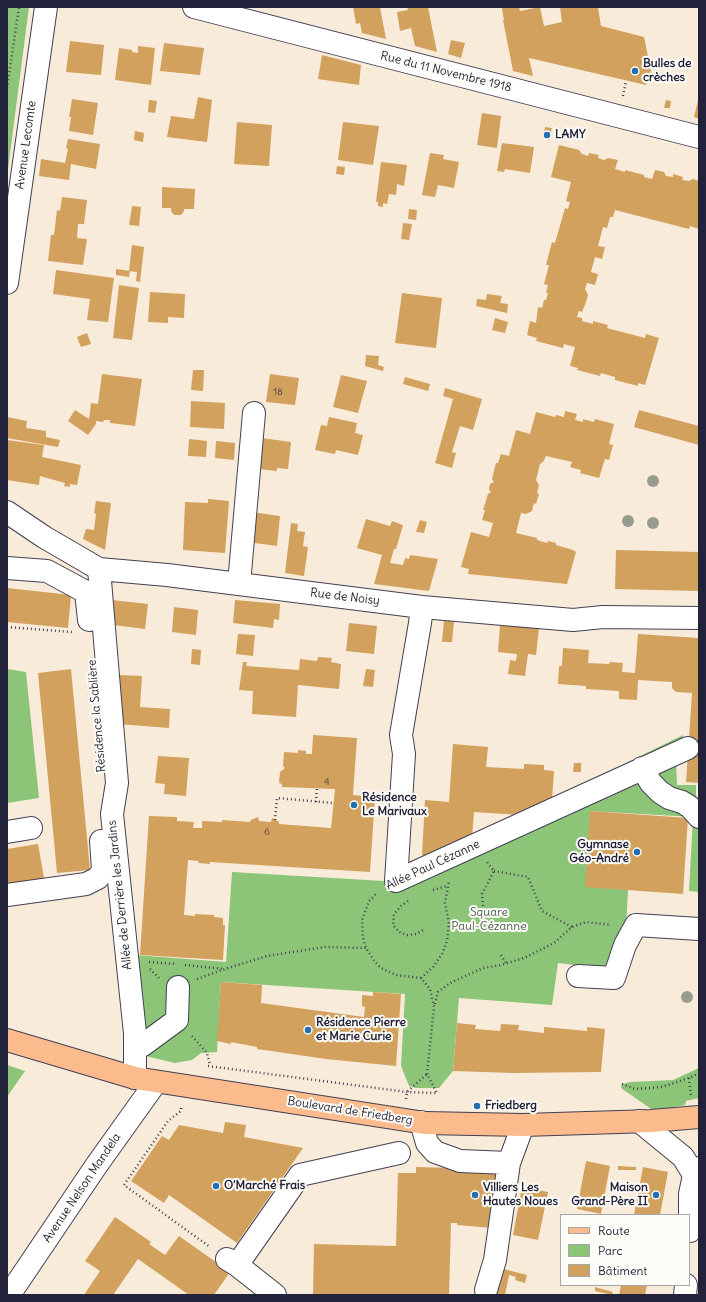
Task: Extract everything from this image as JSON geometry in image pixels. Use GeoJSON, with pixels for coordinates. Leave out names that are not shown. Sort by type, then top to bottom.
{"type":"FeatureCollection","features":[{"type":"Feature","properties":{"kind":"main road","name":"Boulevard de Friedberg"},"geometry":{"type":"LineString","coordinates":[[7,1040],[146,1080],[422,1122],[523,1125],[639,1121],[695,1108]]}},
{"type":"Feature","properties":{"kind":"street","name":"Avenue Lecomte"},"geometry":{"type":"LineString","coordinates":[[7,283],[46,7]]}},
{"type":"Feature","properties":{"kind":"street","name":"Rue du 11 Novembre 1918"},"geometry":{"type":"LineString","coordinates":[[194,7],[699,137]]}},
{"type":"Feature","properties":{"kind":"street"},"geometry":{"type":"LineString","coordinates":[[233,583],[254,413]]}},
{"type":"Feature","properties":{"kind":"street"},"geometry":{"type":"LineString","coordinates":[[233,583],[240,445]]}},
{"type":"Feature","properties":{"kind":"street","name":"Rue de Noisy"},"geometry":{"type":"LineString","coordinates":[[7,512],[44,537],[99,569],[166,575],[422,607],[573,620],[603,617],[699,618]]}},
{"type":"Feature","properties":{"kind":"street","name":"Résidence la Sablière"},"geometry":{"type":"LineString","coordinates":[[7,568],[47,571],[86,592],[103,770],[98,810],[103,870],[98,878],[86,884],[7,895]]}},
{"type":"Feature","properties":{"kind":"street","name":"Allée de Derrière les Jardins"},"geometry":{"type":"LineString","coordinates":[[99,569],[117,783],[112,814],[135,1049],[146,1080]]}},
{"type":"Feature","properties":{"kind":"street"},"geometry":{"type":"LineString","coordinates":[[396,881],[404,754],[401,735],[422,607]]}},
{"type":"Feature","properties":{"kind":"street","name":"Allée Paul Cézanne"},"geometry":{"type":"LineString","coordinates":[[396,881],[688,748]]}},
{"type":"Feature","properties":{"kind":"street"},"geometry":{"type":"LineString","coordinates":[[642,768],[651,783],[660,792],[669,798],[682,802],[690,807],[699,818]]}},
{"type":"Feature","properties":{"kind":"street"},"geometry":{"type":"LineString","coordinates":[[7,832],[31,828]]}},
{"type":"Feature","properties":{"kind":"street"},"geometry":{"type":"LineString","coordinates":[[578,976],[614,978],[625,945],[636,925],[699,929]]}},
{"type":"Feature","properties":{"kind":"street"},"geometry":{"type":"LineString","coordinates":[[135,1049],[143,1045],[177,1020],[178,987]]}},
{"type":"Feature","properties":{"kind":"street","name":"Avenue Nelson Mandela"},"geometry":{"type":"LineString","coordinates":[[9,1295],[96,1166],[146,1080]]}},
{"type":"Feature","properties":{"kind":"street"},"geometry":{"type":"LineString","coordinates":[[639,1121],[683,1157],[696,1171],[690,1194],[690,1214]]}},
{"type":"Feature","properties":{"kind":"street"},"geometry":{"type":"LineString","coordinates":[[422,1122],[427,1143],[435,1152],[460,1161],[510,1163]]}},
{"type":"Feature","properties":{"kind":"street"},"geometry":{"type":"LineString","coordinates":[[486,1290],[495,1260],[510,1163],[523,1125]]}},
{"type":"Feature","properties":{"kind":"street"},"geometry":{"type":"LineString","coordinates":[[275,1295],[232,1262],[300,1176],[398,1153]]}},
{"type":"Feature","properties":{"kind":"street"},"geometry":{"type":"LineString","coordinates":[[690,1233],[699,1208]]}},
{"type":"Feature","properties":{"kind":"path"},"geometry":{"type":"LineString","coordinates":[[7,88],[19,7]]}},
{"type":"Feature","properties":{"kind":"path"},"geometry":{"type":"LineString","coordinates":[[622,99],[626,81]]}},
{"type":"Feature","properties":{"kind":"path"},"geometry":{"type":"LineString","coordinates":[[7,627],[71,633],[89,621]]}},
{"type":"Feature","properties":{"kind":"path"},"geometry":{"type":"LineString","coordinates":[[316,802],[317,788]]}},
{"type":"Feature","properties":{"kind":"path"},"geometry":{"type":"LineString","coordinates":[[275,820],[276,798],[333,803]]}},
{"type":"Feature","properties":{"kind":"path"},"geometry":{"type":"LineString","coordinates":[[475,845],[494,871],[528,877],[542,911],[572,927]]}},
{"type":"Feature","properties":{"kind":"path"},"geometry":{"type":"LineString","coordinates":[[483,906],[482,894],[494,871]]}},
{"type":"Feature","properties":{"kind":"path"},"geometry":{"type":"LineString","coordinates":[[421,978],[433,967],[442,954],[447,941],[449,924],[446,903],[447,886],[450,880]]}},
{"type":"Feature","properties":{"kind":"path","name":"Allée Paul Cézanne"},"geometry":{"type":"LineString","coordinates":[[366,948],[363,938],[362,920],[369,901],[383,887],[396,881]]}},
{"type":"Feature","properties":{"kind":"path"},"geometry":{"type":"LineString","coordinates":[[427,892],[447,886]]}},
{"type":"Feature","properties":{"kind":"path"},"geometry":{"type":"LineString","coordinates":[[414,898],[401,906],[394,914],[393,924],[398,932],[407,935],[416,934],[425,929]]}},
{"type":"Feature","properties":{"kind":"path"},"geometry":{"type":"LineString","coordinates":[[203,1066],[210,1065],[407,1092],[437,1093],[427,1074],[434,1007],[438,992],[450,983],[483,968],[501,965],[524,958],[554,943],[572,927],[586,922],[622,926],[636,925]]}},
{"type":"Feature","properties":{"kind":"path"},"geometry":{"type":"LineString","coordinates":[[178,987],[225,969],[267,956],[325,947],[366,948],[381,968],[396,975],[421,978],[430,989],[434,1007]]}},
{"type":"Feature","properties":{"kind":"path"},"geometry":{"type":"LineString","coordinates":[[502,955],[506,963]]}},
{"type":"Feature","properties":{"kind":"path"},"geometry":{"type":"LineString","coordinates":[[177,1020],[208,1053],[210,1065]]}},
{"type":"Feature","properties":{"kind":"path"},"geometry":{"type":"LineString","coordinates":[[622,1084],[635,1089],[662,1087],[689,1078],[699,1072]]}},
{"type":"Feature","properties":{"kind":"path"},"geometry":{"type":"LineString","coordinates":[[407,1092],[427,1074]]}},
{"type":"Feature","properties":{"kind":"path"},"geometry":{"type":"LineString","coordinates":[[689,1078],[695,1108]]}},
{"type":"Feature","properties":{"kind":"path"},"geometry":{"type":"LineString","coordinates":[[184,1086],[181,1111],[168,1121],[124,1185],[232,1262]]}},
{"type":"Feature","properties":{"kind":"green space"},"geometry":{"type":"Polygon","coordinates":[[[7,7],[29,7],[7,177],[7,7]]]}},
{"type":"Feature","properties":{"kind":"green space"},"geometry":{"type":"Polygon","coordinates":[[[7,669],[26,672],[39,798],[7,803],[7,669]]]}},
{"type":"Feature","properties":{"kind":"green space","name":"Square Paul-Cézanne"},"geometry":{"type":"Polygon","coordinates":[[[683,735],[682,758],[676,758],[677,785],[696,785],[696,800],[699,801],[699,892],[689,891],[693,817],[590,811],[628,890],[626,929],[608,969],[558,963],[552,1005],[459,998],[453,1071],[439,1088],[416,1088],[409,1086],[401,1066],[405,994],[221,982],[217,1052],[201,1053],[192,1060],[175,1063],[141,1055],[135,955],[226,962],[232,872],[384,881],[403,876],[409,870],[683,735]]]}},
{"type":"Feature","properties":{"kind":"green space"},"geometry":{"type":"Polygon","coordinates":[[[7,1065],[25,1071],[7,1097],[7,1065]]]}},
{"type":"Feature","properties":{"kind":"green space"},"geometry":{"type":"Polygon","coordinates":[[[699,1068],[699,1098],[686,1101],[685,1105],[654,1111],[621,1088],[622,1084],[630,1082],[673,1080],[699,1068]]]}},
{"type":"Feature","properties":{"kind":"building"},"geometry":{"type":"Polygon","coordinates":[[[353,7],[380,7],[386,39],[362,33],[360,23],[356,24],[353,7]]]}},
{"type":"Feature","properties":{"kind":"building"},"geometry":{"type":"Polygon","coordinates":[[[407,7],[428,7],[437,52],[415,46],[411,28],[400,31],[397,12],[408,10],[407,7]]]}},
{"type":"Feature","properties":{"kind":"building"},"geometry":{"type":"Polygon","coordinates":[[[519,7],[520,11],[540,7],[544,26],[562,22],[560,7],[598,7],[601,26],[644,37],[651,71],[646,85],[529,58],[533,76],[513,71],[502,8],[519,7]]]}},
{"type":"Feature","properties":{"kind":"building"},"geometry":{"type":"Polygon","coordinates":[[[451,40],[465,43],[461,58],[448,54],[451,40]]]}},
{"type":"Feature","properties":{"kind":"building"},"geometry":{"type":"Polygon","coordinates":[[[70,41],[104,45],[101,75],[66,72],[70,41]]]}},
{"type":"Feature","properties":{"kind":"building"},"geometry":{"type":"Polygon","coordinates":[[[164,43],[204,48],[200,75],[160,71],[164,43]]]}},
{"type":"Feature","properties":{"kind":"building"},"geometry":{"type":"Polygon","coordinates":[[[138,46],[155,48],[151,85],[115,80],[119,48],[132,50],[132,52],[138,53],[138,46]]]}},
{"type":"Feature","properties":{"kind":"building"},"geometry":{"type":"Polygon","coordinates":[[[322,55],[361,65],[359,85],[318,79],[322,55]]]}},
{"type":"Feature","properties":{"kind":"building"},"geometry":{"type":"Polygon","coordinates":[[[198,97],[212,100],[207,142],[167,137],[171,116],[194,119],[198,97]]]}},
{"type":"Feature","properties":{"kind":"building"},"geometry":{"type":"Polygon","coordinates":[[[72,99],[98,103],[93,135],[69,131],[71,117],[69,117],[72,99]]]}},
{"type":"Feature","properties":{"kind":"building"},"geometry":{"type":"Polygon","coordinates":[[[149,100],[157,101],[155,113],[148,112],[149,100]]]}},
{"type":"Feature","properties":{"kind":"building"},"geometry":{"type":"Polygon","coordinates":[[[666,100],[671,101],[670,108],[664,108],[666,100]]]}},
{"type":"Feature","properties":{"kind":"building"},"geometry":{"type":"Polygon","coordinates":[[[699,100],[699,119],[694,117],[699,100]]]}},
{"type":"Feature","properties":{"kind":"building"},"geometry":{"type":"Polygon","coordinates":[[[482,113],[501,116],[497,148],[477,145],[482,113]]]}},
{"type":"Feature","properties":{"kind":"building"},"geometry":{"type":"Polygon","coordinates":[[[237,122],[272,125],[269,166],[234,164],[237,122]]]}},
{"type":"Feature","properties":{"kind":"building"},"geometry":{"type":"Polygon","coordinates":[[[343,122],[379,126],[373,165],[338,160],[343,122]]]}},
{"type":"Feature","properties":{"kind":"building","name":"LAMY"},"geometry":{"type":"Polygon","coordinates":[[[545,127],[552,128],[549,140],[543,138],[545,127]]]}},
{"type":"Feature","properties":{"kind":"building"},"geometry":{"type":"Polygon","coordinates":[[[135,131],[144,133],[143,142],[134,140],[135,131]]]}},
{"type":"Feature","properties":{"kind":"building"},"geometry":{"type":"Polygon","coordinates":[[[68,139],[100,144],[96,169],[71,164],[69,180],[39,176],[41,159],[65,163],[68,149],[66,148],[68,139]]]}},
{"type":"Feature","properties":{"kind":"building"},"geometry":{"type":"Polygon","coordinates":[[[502,143],[534,147],[530,173],[505,169],[504,172],[497,171],[502,143]]]}},
{"type":"Feature","properties":{"kind":"building"},"geometry":{"type":"Polygon","coordinates":[[[559,145],[579,150],[582,154],[588,156],[589,153],[599,155],[598,158],[604,160],[608,158],[618,160],[615,169],[644,175],[644,177],[652,179],[655,170],[664,172],[666,176],[673,177],[673,174],[683,177],[682,180],[689,181],[693,179],[699,181],[699,229],[690,226],[689,229],[615,210],[613,217],[610,217],[607,228],[603,227],[598,246],[605,247],[602,259],[595,257],[591,272],[598,274],[595,285],[587,283],[585,289],[588,295],[586,302],[582,312],[579,311],[577,317],[582,318],[582,321],[593,324],[593,321],[608,325],[607,328],[645,338],[646,334],[659,338],[645,385],[638,383],[638,386],[615,380],[615,377],[601,373],[600,376],[577,370],[578,368],[570,366],[575,347],[564,344],[563,348],[536,341],[537,338],[527,335],[530,321],[536,323],[538,307],[542,308],[544,300],[546,300],[548,285],[544,284],[549,265],[546,265],[552,242],[555,243],[565,208],[568,209],[570,202],[566,201],[571,182],[551,177],[559,145]]]}},
{"type":"Feature","properties":{"kind":"building"},"geometry":{"type":"Polygon","coordinates":[[[430,153],[444,155],[443,159],[459,162],[454,188],[438,185],[435,197],[422,195],[430,153]]]}},
{"type":"Feature","properties":{"kind":"building"},"geometry":{"type":"Polygon","coordinates":[[[381,162],[407,165],[404,186],[397,184],[396,195],[389,194],[387,204],[383,203],[383,207],[378,206],[378,202],[376,202],[381,162]]]}},
{"type":"Feature","properties":{"kind":"building"},"geometry":{"type":"Polygon","coordinates":[[[337,166],[345,167],[344,175],[336,174],[337,166]]]}},
{"type":"Feature","properties":{"kind":"building"},"geometry":{"type":"Polygon","coordinates":[[[162,187],[195,189],[194,209],[184,209],[181,215],[174,215],[171,208],[162,208],[162,187]]]}},
{"type":"Feature","properties":{"kind":"building"},"geometry":{"type":"Polygon","coordinates":[[[62,197],[87,200],[84,224],[78,224],[77,238],[87,239],[83,265],[48,261],[51,235],[54,235],[57,210],[60,211],[62,197]]]}},
{"type":"Feature","properties":{"kind":"building"},"geometry":{"type":"Polygon","coordinates":[[[132,206],[141,207],[139,226],[129,225],[132,206]]]}},
{"type":"Feature","properties":{"kind":"building"},"geometry":{"type":"Polygon","coordinates":[[[409,209],[417,210],[416,220],[408,219],[409,209]]]}},
{"type":"Feature","properties":{"kind":"building"},"geometry":{"type":"Polygon","coordinates":[[[403,223],[412,224],[409,240],[401,239],[403,223]]]}},
{"type":"Feature","properties":{"kind":"building"},"geometry":{"type":"Polygon","coordinates":[[[132,245],[144,247],[140,282],[136,281],[137,272],[129,271],[132,245]]]}},
{"type":"Feature","properties":{"kind":"building"},"geometry":{"type":"Polygon","coordinates":[[[116,269],[130,271],[129,277],[116,275],[116,269]]]}},
{"type":"Feature","properties":{"kind":"building"},"geometry":{"type":"Polygon","coordinates":[[[56,270],[114,278],[108,322],[87,320],[90,299],[53,294],[56,270]]]}},
{"type":"Feature","properties":{"kind":"building"},"geometry":{"type":"Polygon","coordinates":[[[119,285],[139,288],[132,340],[113,338],[119,285]]]}},
{"type":"Feature","properties":{"kind":"building"},"geometry":{"type":"Polygon","coordinates":[[[150,292],[185,294],[184,318],[168,317],[168,323],[148,322],[150,292]]]}},
{"type":"Feature","properties":{"kind":"building"},"geometry":{"type":"Polygon","coordinates":[[[402,293],[442,298],[436,348],[395,343],[402,293]]]}},
{"type":"Feature","properties":{"kind":"building"},"geometry":{"type":"Polygon","coordinates":[[[487,294],[502,296],[500,303],[508,304],[507,313],[476,306],[477,299],[486,300],[487,294]]]}},
{"type":"Feature","properties":{"kind":"building"},"geometry":{"type":"Polygon","coordinates":[[[495,318],[508,322],[505,333],[492,330],[495,318]]]}},
{"type":"Feature","properties":{"kind":"building"},"geometry":{"type":"Polygon","coordinates":[[[87,333],[91,344],[81,347],[77,337],[87,333]]]}},
{"type":"Feature","properties":{"kind":"building"},"geometry":{"type":"Polygon","coordinates":[[[366,355],[379,356],[378,365],[384,367],[383,371],[365,366],[366,355]]]}},
{"type":"Feature","properties":{"kind":"building"},"geometry":{"type":"Polygon","coordinates":[[[193,370],[204,370],[203,391],[191,390],[193,370]]]}},
{"type":"Feature","properties":{"kind":"building"},"geometry":{"type":"Polygon","coordinates":[[[102,374],[142,379],[135,426],[110,423],[110,420],[104,420],[103,422],[96,421],[96,424],[88,435],[68,421],[75,410],[89,419],[91,403],[98,404],[102,374]]]}},
{"type":"Feature","properties":{"kind":"building"},"geometry":{"type":"Polygon","coordinates":[[[270,374],[299,378],[295,405],[266,402],[270,374]]]}},
{"type":"Feature","properties":{"kind":"building"},"geometry":{"type":"Polygon","coordinates":[[[341,375],[367,381],[358,413],[333,407],[341,375]]]}},
{"type":"Feature","properties":{"kind":"building"},"geometry":{"type":"Polygon","coordinates":[[[405,377],[430,384],[428,391],[403,384],[405,377]]]}},
{"type":"Feature","properties":{"kind":"building"},"geometry":{"type":"Polygon","coordinates":[[[445,388],[482,399],[473,430],[460,426],[452,452],[456,453],[452,468],[435,463],[453,399],[443,396],[445,388]]]}},
{"type":"Feature","properties":{"kind":"building"},"geometry":{"type":"Polygon","coordinates":[[[191,401],[225,403],[224,429],[190,427],[191,401]]]}},
{"type":"Feature","properties":{"kind":"building"},"geometry":{"type":"Polygon","coordinates":[[[639,410],[699,426],[699,445],[634,427],[639,410]]]}},
{"type":"Feature","properties":{"kind":"building"},"geometry":{"type":"Polygon","coordinates":[[[565,411],[577,414],[575,420],[583,422],[583,419],[594,422],[595,419],[614,424],[609,444],[613,445],[609,460],[605,459],[599,478],[580,473],[581,470],[570,467],[572,462],[546,456],[540,464],[536,480],[539,485],[537,493],[539,494],[536,504],[534,503],[532,511],[526,514],[521,513],[516,533],[537,538],[537,540],[547,543],[548,541],[556,543],[556,545],[576,552],[567,584],[468,574],[469,569],[461,567],[471,532],[489,537],[493,523],[482,520],[485,510],[483,510],[488,494],[491,492],[489,489],[490,484],[494,482],[492,479],[496,463],[498,463],[501,454],[509,456],[516,430],[530,434],[536,412],[555,417],[556,415],[564,417],[565,411]]]}},
{"type":"Feature","properties":{"kind":"building"},"geometry":{"type":"Polygon","coordinates":[[[7,417],[27,421],[26,428],[46,431],[46,437],[60,440],[58,447],[7,438],[7,417]]]}},
{"type":"Feature","properties":{"kind":"building"},"geometry":{"type":"Polygon","coordinates":[[[329,417],[357,423],[355,433],[363,435],[358,455],[336,450],[335,454],[315,450],[321,425],[327,426],[329,417]]]}},
{"type":"Feature","properties":{"kind":"building"},"geometry":{"type":"Polygon","coordinates":[[[262,438],[291,442],[288,469],[277,468],[277,471],[258,469],[262,438]]]}},
{"type":"Feature","properties":{"kind":"building"},"geometry":{"type":"Polygon","coordinates":[[[189,439],[207,441],[206,457],[188,456],[189,439]]]}},
{"type":"Feature","properties":{"kind":"building"},"geometry":{"type":"Polygon","coordinates":[[[7,440],[44,445],[42,457],[81,465],[77,485],[70,484],[70,487],[64,486],[65,483],[40,476],[39,485],[7,480],[7,440]]]}},
{"type":"Feature","properties":{"kind":"building"},"geometry":{"type":"Polygon","coordinates":[[[216,441],[235,443],[234,460],[215,458],[216,441]]]}},
{"type":"Feature","properties":{"kind":"building"},"geometry":{"type":"Polygon","coordinates":[[[208,499],[229,501],[225,553],[183,550],[185,502],[208,503],[208,499]]]}},
{"type":"Feature","properties":{"kind":"building"},"geometry":{"type":"Polygon","coordinates":[[[96,501],[111,503],[105,550],[83,539],[86,529],[94,530],[96,501]]]}},
{"type":"Feature","properties":{"kind":"building"},"geometry":{"type":"Polygon","coordinates":[[[251,512],[280,516],[277,546],[247,542],[251,512]]]}},
{"type":"Feature","properties":{"kind":"building"},"geometry":{"type":"Polygon","coordinates":[[[366,519],[390,526],[392,521],[403,525],[390,563],[403,565],[405,558],[409,559],[410,555],[438,559],[429,591],[374,584],[382,555],[357,548],[366,519]]]}},
{"type":"Feature","properties":{"kind":"building"},"geometry":{"type":"Polygon","coordinates":[[[420,520],[427,522],[424,533],[416,532],[420,520]]]}},
{"type":"Feature","properties":{"kind":"building"},"geometry":{"type":"Polygon","coordinates":[[[291,523],[298,524],[297,531],[305,532],[303,546],[308,547],[304,576],[285,573],[291,523]]]}},
{"type":"Feature","properties":{"kind":"building"},"geometry":{"type":"Polygon","coordinates":[[[616,550],[699,552],[699,591],[615,589],[616,550]]]}},
{"type":"Feature","properties":{"kind":"building"},"geometry":{"type":"Polygon","coordinates":[[[7,588],[71,595],[68,628],[7,622],[7,588]]]}},
{"type":"Feature","properties":{"kind":"building"},"geometry":{"type":"Polygon","coordinates":[[[112,600],[148,604],[145,629],[113,625],[112,600]]]}},
{"type":"Feature","properties":{"kind":"building"},"geometry":{"type":"Polygon","coordinates":[[[235,600],[280,604],[279,620],[274,619],[273,628],[233,623],[235,600]]]}},
{"type":"Feature","properties":{"kind":"building"},"geometry":{"type":"Polygon","coordinates":[[[174,607],[198,610],[196,635],[172,632],[174,607]]]}},
{"type":"Feature","properties":{"kind":"building"},"geometry":{"type":"Polygon","coordinates":[[[444,620],[454,621],[452,642],[442,642],[444,620]]]}},
{"type":"Feature","properties":{"kind":"building"},"geometry":{"type":"Polygon","coordinates":[[[349,623],[377,626],[374,654],[346,651],[349,623]]]}},
{"type":"Feature","properties":{"kind":"building"},"geometry":{"type":"Polygon","coordinates":[[[500,625],[539,628],[536,655],[528,654],[525,676],[508,674],[510,660],[516,661],[517,654],[498,652],[500,625]]]}},
{"type":"Feature","properties":{"kind":"building"},"geometry":{"type":"Polygon","coordinates":[[[238,634],[255,635],[253,656],[236,654],[238,634]]]}},
{"type":"Feature","properties":{"kind":"building"},"geometry":{"type":"Polygon","coordinates":[[[638,634],[699,638],[699,783],[686,782],[692,693],[676,692],[672,688],[672,682],[638,680],[637,700],[619,699],[619,691],[586,689],[586,686],[558,684],[559,666],[562,666],[563,648],[589,650],[588,663],[623,663],[622,672],[635,673],[638,634]]]}},
{"type":"Feature","properties":{"kind":"building"},"geometry":{"type":"Polygon","coordinates":[[[192,649],[201,650],[200,665],[191,664],[192,649]]]}},
{"type":"Feature","properties":{"kind":"building"},"geometry":{"type":"Polygon","coordinates":[[[318,657],[332,658],[331,662],[341,664],[339,689],[298,685],[296,717],[252,714],[253,691],[239,690],[243,662],[247,662],[246,666],[299,670],[300,659],[317,661],[318,657]]]}},
{"type":"Feature","properties":{"kind":"building"},"geometry":{"type":"Polygon","coordinates":[[[71,669],[90,870],[57,873],[38,673],[71,669]]]}},
{"type":"Feature","properties":{"kind":"building"},"geometry":{"type":"Polygon","coordinates":[[[366,669],[375,670],[373,687],[363,686],[366,669]]]}},
{"type":"Feature","properties":{"kind":"building"},"geometry":{"type":"Polygon","coordinates":[[[120,675],[142,676],[140,707],[170,709],[169,728],[118,724],[120,675]]]}},
{"type":"Feature","properties":{"kind":"building"},"geometry":{"type":"Polygon","coordinates":[[[313,735],[357,738],[353,795],[375,797],[370,872],[210,862],[210,864],[188,860],[184,915],[214,915],[214,917],[223,918],[223,925],[225,925],[223,960],[140,955],[149,816],[177,817],[177,821],[194,822],[193,828],[202,828],[202,821],[222,822],[222,820],[250,822],[258,817],[259,821],[271,822],[272,818],[279,822],[279,824],[331,828],[335,789],[282,787],[282,784],[279,783],[280,772],[285,768],[283,766],[284,752],[298,753],[298,750],[306,751],[306,754],[312,754],[313,735]]]}},
{"type":"Feature","properties":{"kind":"building"},"geometry":{"type":"Polygon","coordinates":[[[453,744],[488,747],[486,767],[524,769],[524,764],[544,765],[544,770],[554,771],[552,800],[520,815],[474,812],[472,838],[429,860],[422,855],[425,800],[449,802],[453,744]]]}},
{"type":"Feature","properties":{"kind":"building"},"geometry":{"type":"Polygon","coordinates":[[[158,756],[189,758],[186,796],[164,794],[165,784],[155,783],[158,756]]]}},
{"type":"Feature","properties":{"kind":"building"},"geometry":{"type":"Polygon","coordinates":[[[574,763],[581,763],[581,772],[573,772],[574,763]]]}},
{"type":"Feature","properties":{"kind":"building","name":"Gymnase Géo-André"},"geometry":{"type":"Polygon","coordinates":[[[590,811],[688,818],[683,894],[585,887],[590,811]]]}},
{"type":"Feature","properties":{"kind":"building"},"geometry":{"type":"Polygon","coordinates":[[[38,844],[44,878],[7,884],[7,849],[38,844]]]}},
{"type":"Feature","properties":{"kind":"building","name":"Résidence Pierre et Marie Curie"},"geometry":{"type":"Polygon","coordinates":[[[221,982],[262,985],[261,1003],[364,1017],[365,1007],[362,1006],[362,995],[373,996],[373,992],[401,994],[396,1066],[326,1059],[257,1049],[257,1047],[217,1041],[221,982]]]}},
{"type":"Feature","properties":{"kind":"building"},"geometry":{"type":"Polygon","coordinates":[[[457,1023],[476,1025],[475,1029],[500,1031],[501,1024],[519,1025],[518,1030],[544,1033],[544,1027],[587,1031],[587,1027],[605,1029],[601,1072],[512,1073],[453,1071],[457,1023]]]}},
{"type":"Feature","properties":{"kind":"building","name":"O'Marché Frais"},"geometry":{"type":"Polygon","coordinates":[[[225,1122],[246,1125],[244,1137],[303,1148],[237,1243],[169,1195],[164,1203],[131,1181],[162,1136],[169,1140],[179,1125],[223,1133],[225,1122]]]}},
{"type":"Feature","properties":{"kind":"building"},"geometry":{"type":"Polygon","coordinates":[[[586,1161],[610,1166],[601,1214],[577,1209],[586,1161]]]}},
{"type":"Feature","properties":{"kind":"building"},"geometry":{"type":"Polygon","coordinates":[[[618,1166],[636,1167],[636,1170],[618,1170],[618,1166]]]}},
{"type":"Feature","properties":{"kind":"building"},"geometry":{"type":"Polygon","coordinates":[[[416,1167],[452,1168],[503,1173],[493,1228],[457,1225],[457,1223],[451,1223],[449,1295],[313,1295],[314,1244],[396,1246],[398,1173],[416,1173],[416,1167]]]}},
{"type":"Feature","properties":{"kind":"building"},"geometry":{"type":"Polygon","coordinates":[[[643,1167],[668,1172],[660,1214],[634,1214],[643,1167]]]}},
{"type":"Feature","properties":{"kind":"building"},"geometry":{"type":"Polygon","coordinates":[[[522,1187],[548,1192],[538,1240],[513,1235],[522,1187]]]}},
{"type":"Feature","properties":{"kind":"building"},"geometry":{"type":"Polygon","coordinates":[[[115,1217],[151,1242],[149,1244],[165,1255],[179,1236],[230,1272],[214,1295],[189,1295],[138,1259],[113,1295],[84,1295],[100,1271],[85,1261],[115,1217]]]}},
{"type":"Feature","properties":{"kind":"building"},"geometry":{"type":"Polygon","coordinates":[[[500,1268],[527,1275],[525,1283],[515,1280],[516,1277],[509,1275],[505,1295],[494,1295],[500,1268]]]}},
{"type":"Feature","properties":{"kind":"building"},"geometry":{"type":"Polygon","coordinates":[[[621,1286],[647,1286],[645,1295],[619,1295],[621,1286]]]}},
{"type":"Feature","properties":{"kind":"building"},"geometry":{"type":"Polygon","coordinates":[[[595,1287],[613,1292],[612,1295],[595,1291],[595,1287]]]}},
{"type":"Feature","properties":{"kind":"place","name":"Bulles de crèches"},"geometry":{"type":"Point","coordinates":[635,71]}},
{"type":"Feature","properties":{"kind":"place","name":"LAMY"},"geometry":{"type":"Point","coordinates":[547,135]}},
{"type":"Feature","properties":{"kind":"place","name":"Résidence Le Marivaux"},"geometry":{"type":"Point","coordinates":[354,805]}},
{"type":"Feature","properties":{"kind":"place","name":"Gymnase Géo-André"},"geometry":{"type":"Point","coordinates":[637,852]}},
{"type":"Feature","properties":{"kind":"place","name":"Résidence Pierre et Marie Curie"},"geometry":{"type":"Point","coordinates":[308,1030]}},
{"type":"Feature","properties":{"kind":"place","name":"Friedberg"},"geometry":{"type":"Point","coordinates":[477,1106]}},
{"type":"Feature","properties":{"kind":"place","name":"O'Marché Frais"},"geometry":{"type":"Point","coordinates":[216,1186]}},
{"type":"Feature","properties":{"kind":"place","name":"Villiers Les Hautes Noues"},"geometry":{"type":"Point","coordinates":[475,1195]}},
{"type":"Feature","properties":{"kind":"place","name":"Maison Grand-Père II"},"geometry":{"type":"Point","coordinates":[656,1195]}}]}
